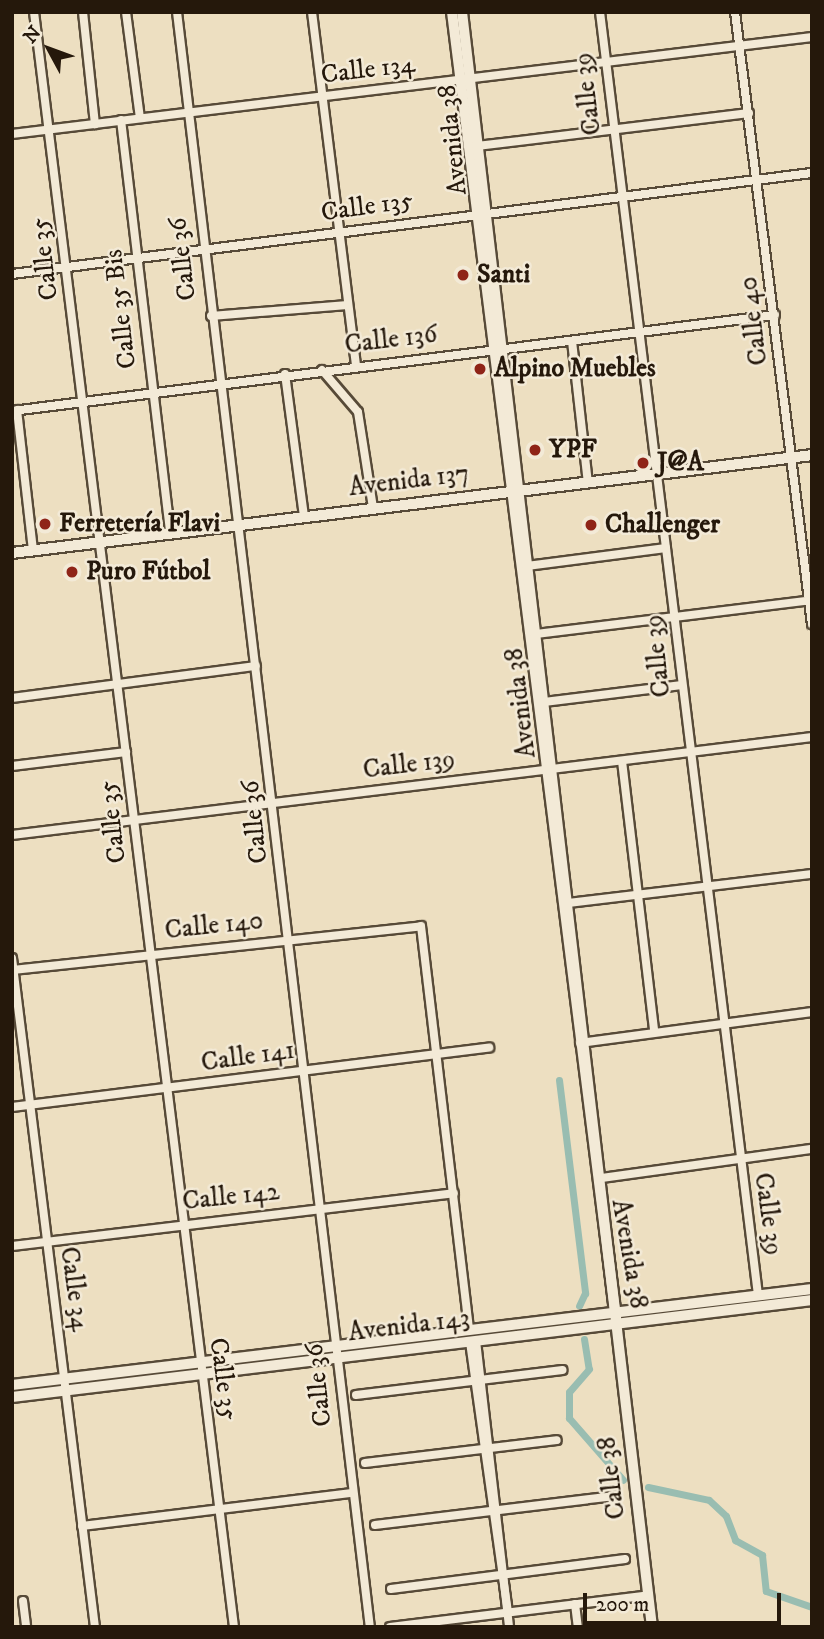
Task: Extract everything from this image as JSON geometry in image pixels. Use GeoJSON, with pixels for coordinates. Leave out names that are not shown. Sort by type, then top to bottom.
{"type":"FeatureCollection","features":[{"type":"Feature","properties":{"kind":"main road","name":"Avenida 38"},"geometry":{"type":"LineString","coordinates":[[452,12],[477,146],[480,214]]}},
{"type":"Feature","properties":{"kind":"main road","name":"Avenida 38"},"geometry":{"type":"LineString","coordinates":[[462,12],[465,79],[480,214],[617,1325]]}},
{"type":"Feature","properties":{"kind":"main road","name":"Avenida 137"},"geometry":{"type":"LineString","coordinates":[[12,553],[812,455]]}},
{"type":"Feature","properties":{"kind":"main road","name":"Avenida 38"},"geometry":{"type":"LineString","coordinates":[[514,491],[536,634],[548,769],[568,903],[581,1043],[602,1178],[614,1312]]}},
{"type":"Feature","properties":{"kind":"main road","name":"Avenida 143"},"geometry":{"type":"LineString","coordinates":[[12,1397],[338,1357],[472,1338],[614,1312],[812,1289]]}},
{"type":"Feature","properties":{"kind":"main road","name":"Avenida 143"},"geometry":{"type":"LineString","coordinates":[[12,1385],[336,1344],[472,1338],[617,1325],[812,1300]]}},
{"type":"Feature","properties":{"kind":"main road","name":"Calle 38"},"geometry":{"type":"LineString","coordinates":[[617,1325],[652,1627]]}},
{"type":"Feature","properties":{"kind":"street","name":"Calle 35"},"geometry":{"type":"LineString","coordinates":[[34,12],[102,542],[165,1089],[234,1627]]}},
{"type":"Feature","properties":{"kind":"street"},"geometry":{"type":"LineString","coordinates":[[83,12],[96,124]]}},
{"type":"Feature","properties":{"kind":"street"},"geometry":{"type":"LineString","coordinates":[[127,12],[140,118]]}},
{"type":"Feature","properties":{"kind":"street","name":"Calle 36"},"geometry":{"type":"LineString","coordinates":[[177,12],[219,382],[275,803],[288,939],[370,1627]]}},
{"type":"Feature","properties":{"kind":"street"},"geometry":{"type":"LineString","coordinates":[[312,12],[356,365]]}},
{"type":"Feature","properties":{"kind":"street","name":"Calle 39"},"geometry":{"type":"LineString","coordinates":[[600,12],[739,1158],[758,1295]]}},
{"type":"Feature","properties":{"kind":"street","name":"Calle 40"},"geometry":{"type":"LineString","coordinates":[[735,12],[812,624]]}},
{"type":"Feature","properties":{"kind":"street","name":"Calle 134"},"geometry":{"type":"LineString","coordinates":[[12,134],[812,37]]}},
{"type":"Feature","properties":{"kind":"street"},"geometry":{"type":"LineString","coordinates":[[477,146],[749,113]]}},
{"type":"Feature","properties":{"kind":"street","name":"Calle 35 Bis"},"geometry":{"type":"LineString","coordinates":[[121,120],[170,533]]}},
{"type":"Feature","properties":{"kind":"street","name":"Calle 135"},"geometry":{"type":"LineString","coordinates":[[12,274],[812,173]]}},
{"type":"Feature","properties":{"kind":"street"},"geometry":{"type":"LineString","coordinates":[[211,316],[348,305]]}},
{"type":"Feature","properties":{"kind":"street","name":"Calle 136"},"geometry":{"type":"LineString","coordinates":[[15,410],[322,369],[639,334],[775,315]]}},
{"type":"Feature","properties":{"kind":"street"},"geometry":{"type":"LineString","coordinates":[[572,341],[588,483]]}},
{"type":"Feature","properties":{"kind":"street"},"geometry":{"type":"LineString","coordinates":[[322,369],[358,412],[373,508]]}},
{"type":"Feature","properties":{"kind":"street"},"geometry":{"type":"LineString","coordinates":[[285,374],[304,516]]}},
{"type":"Feature","properties":{"kind":"street"},"geometry":{"type":"LineString","coordinates":[[15,410],[33,551]]}},
{"type":"Feature","properties":{"kind":"street"},"geometry":{"type":"LineString","coordinates":[[527,566],[666,548]]}},
{"type":"Feature","properties":{"kind":"street"},"geometry":{"type":"LineString","coordinates":[[536,634],[810,600]]}},
{"type":"Feature","properties":{"kind":"street"},"geometry":{"type":"LineString","coordinates":[[12,698],[256,666]]}},
{"type":"Feature","properties":{"kind":"street"},"geometry":{"type":"LineString","coordinates":[[544,702],[682,685]]}},
{"type":"Feature","properties":{"kind":"street","name":"Calle 139"},"geometry":{"type":"LineString","coordinates":[[12,835],[812,737]]}},
{"type":"Feature","properties":{"kind":"street"},"geometry":{"type":"LineString","coordinates":[[12,766],[126,752]]}},
{"type":"Feature","properties":{"kind":"street"},"geometry":{"type":"LineString","coordinates":[[622,761],[654,1031]]}},
{"type":"Feature","properties":{"kind":"street"},"geometry":{"type":"LineString","coordinates":[[568,903],[812,874]]}},
{"type":"Feature","properties":{"kind":"street","name":"Calle 140"},"geometry":{"type":"LineString","coordinates":[[13,970],[421,926],[434,1055]]}},
{"type":"Feature","properties":{"kind":"street","name":"Calle 34"},"geometry":{"type":"LineString","coordinates":[[12,958],[95,1627]]}},
{"type":"Feature","properties":{"kind":"street"},"geometry":{"type":"LineString","coordinates":[[581,1043],[654,1031],[812,1012]]}},
{"type":"Feature","properties":{"kind":"street","name":"Calle 141"},"geometry":{"type":"LineString","coordinates":[[12,1107],[489,1048]]}},
{"type":"Feature","properties":{"kind":"street"},"geometry":{"type":"LineString","coordinates":[[434,1055],[509,1627]]}},
{"type":"Feature","properties":{"kind":"street"},"geometry":{"type":"LineString","coordinates":[[602,1178],[812,1149]]}},
{"type":"Feature","properties":{"kind":"street","name":"Calle 142"},"geometry":{"type":"LineString","coordinates":[[12,1245],[454,1192]]}},
{"type":"Feature","properties":{"kind":"street"},"geometry":{"type":"LineString","coordinates":[[356,1395],[478,1378],[562,1370]]}},
{"type":"Feature","properties":{"kind":"street"},"geometry":{"type":"LineString","coordinates":[[365,1463],[557,1440]]}},
{"type":"Feature","properties":{"kind":"street"},"geometry":{"type":"LineString","coordinates":[[82,1526],[219,1512],[352,1493]]}},
{"type":"Feature","properties":{"kind":"street"},"geometry":{"type":"LineString","coordinates":[[374,1525],[613,1496]]}},
{"type":"Feature","properties":{"kind":"street"},"geometry":{"type":"LineString","coordinates":[[391,1589],[625,1559]]}},
{"type":"Feature","properties":{"kind":"street"},"geometry":{"type":"LineString","coordinates":[[390,1627],[440,1624],[649,1595]]}},
{"type":"Feature","properties":{"kind":"street"},"geometry":{"type":"LineString","coordinates":[[23,1601],[26,1627]]}},
{"type":"Feature","properties":{"kind":"street"},"geometry":{"type":"LineString","coordinates":[[575,1604],[578,1627]]}},
{"type":"Feature","properties":{"kind":"waterway"},"geometry":{"type":"LineString","coordinates":[[559,1080],[585,1293],[579,1306]]}},
{"type":"Feature","properties":{"kind":"waterway"},"geometry":{"type":"LineString","coordinates":[[584,1339],[589,1369],[569,1392],[569,1418],[623,1480]]}},
{"type":"Feature","properties":{"kind":"waterway"},"geometry":{"type":"LineString","coordinates":[[648,1487],[709,1500],[726,1516],[735,1540],[762,1555],[766,1591],[812,1607]]}},
{"type":"Feature","properties":{"kind":"place","name":"Santi"},"geometry":{"type":"Point","coordinates":[463,275]}},
{"type":"Feature","properties":{"kind":"place","name":"Alpino Muebles"},"geometry":{"type":"Point","coordinates":[480,369]}},
{"type":"Feature","properties":{"kind":"place","name":"YPF"},"geometry":{"type":"Point","coordinates":[535,450]}},
{"type":"Feature","properties":{"kind":"place","name":"J@A"},"geometry":{"type":"Point","coordinates":[643,463]}},
{"type":"Feature","properties":{"kind":"place","name":"Ferretería Flavi"},"geometry":{"type":"Point","coordinates":[45,524]}},
{"type":"Feature","properties":{"kind":"place","name":"Challenger"},"geometry":{"type":"Point","coordinates":[591,525]}},
{"type":"Feature","properties":{"kind":"place","name":"Puro Fútbol"},"geometry":{"type":"Point","coordinates":[72,572]}}]}
